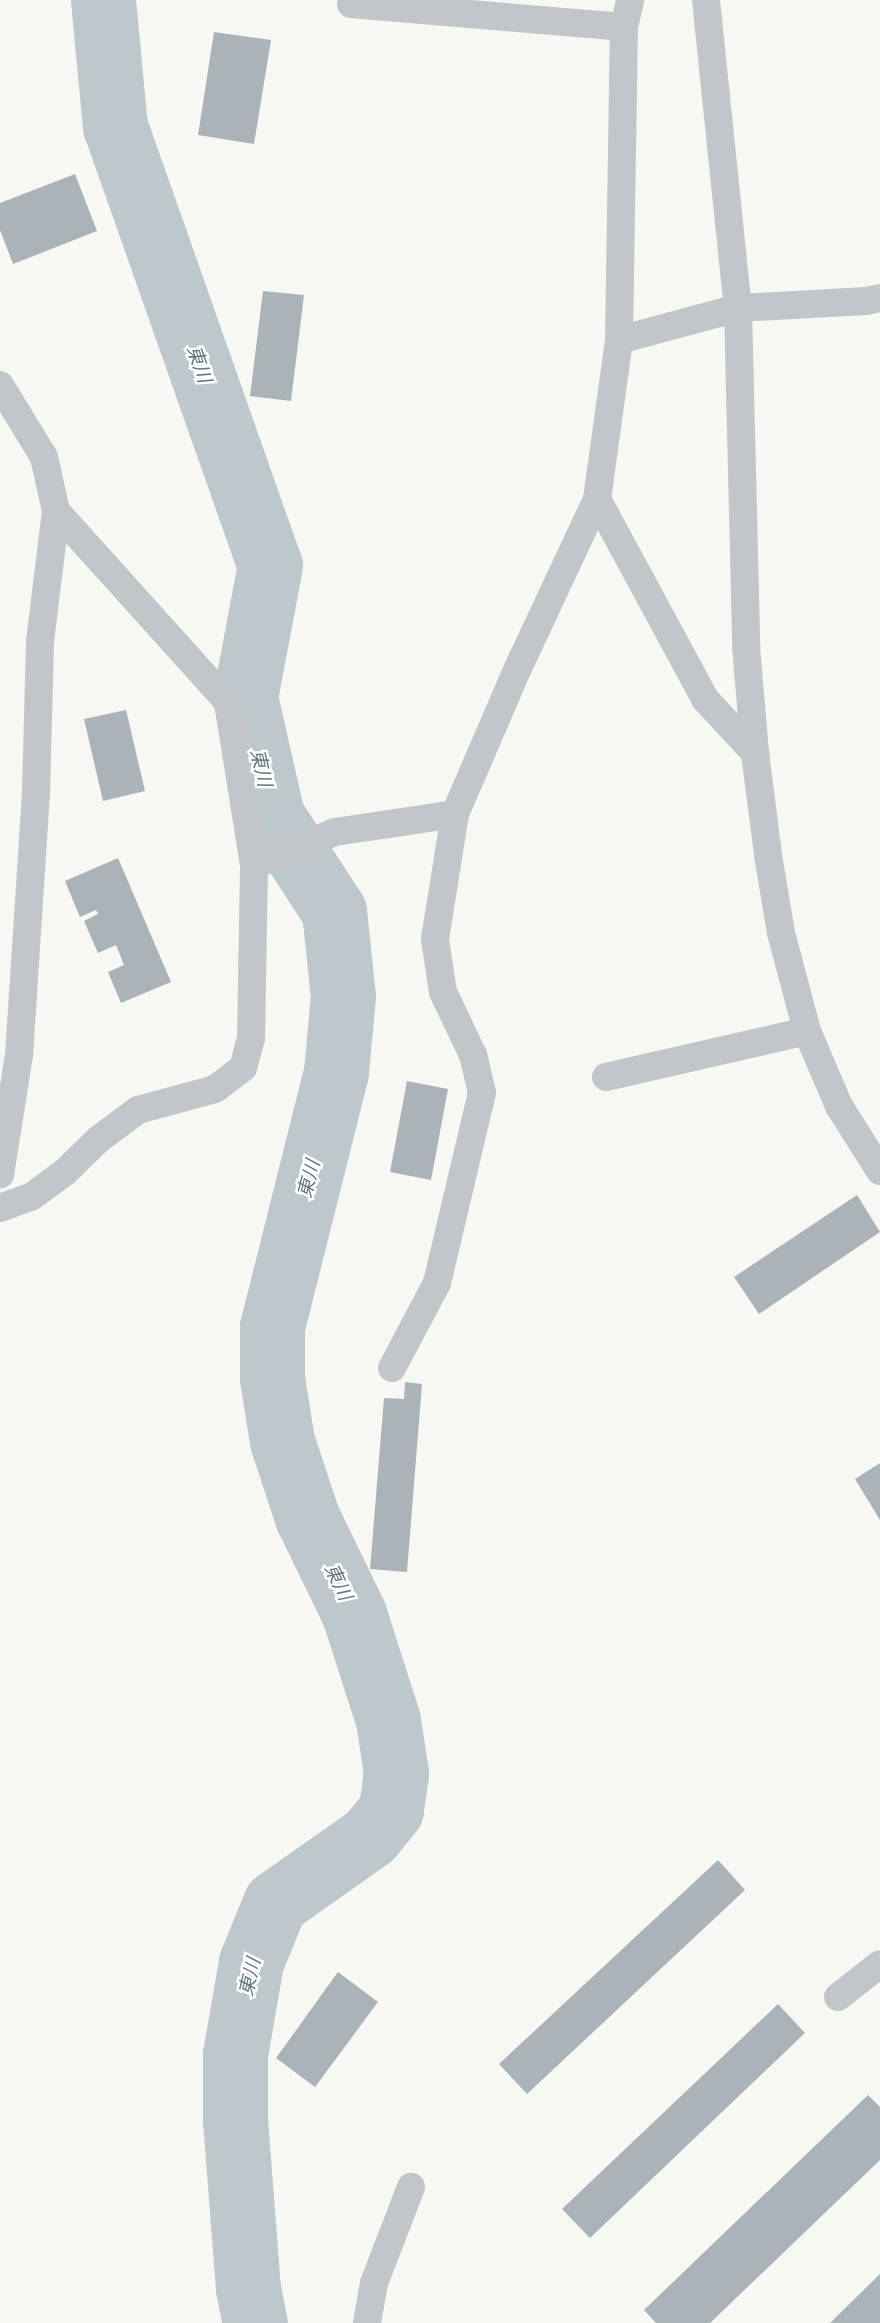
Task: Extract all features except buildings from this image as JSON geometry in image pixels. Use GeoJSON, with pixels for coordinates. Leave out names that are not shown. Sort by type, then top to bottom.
{"type":"FeatureCollection","features":[{"type":"Feature","properties":{"kind":"street"},"geometry":{"type":"LineString","coordinates":[[392,1368],[437,1283],[482,1093],[473,1054],[443,992],[435,939],[455,814],[518,668],[597,499],[619,340],[624,27],[630,0]]}},
{"type":"Feature","properties":{"kind":"street"},"geometry":{"type":"LineString","coordinates":[[706,0],[738,308],[746,648],[768,854],[781,933],[807,1032],[839,1106],[880,1171]]}},
{"type":"Feature","properties":{"kind":"street"},"geometry":{"type":"LineString","coordinates":[[351,4],[624,27]]}},
{"type":"Feature","properties":{"kind":"street"},"geometry":{"type":"LineString","coordinates":[[619,340],[738,308],[866,301],[880,298]]}},
{"type":"Feature","properties":{"kind":"street"},"geometry":{"type":"LineString","coordinates":[[0,385],[44,457],[56,511],[40,641],[36,792],[20,1055],[0,1175]]}},
{"type":"Feature","properties":{"kind":"street"},"geometry":{"type":"LineString","coordinates":[[597,499],[705,699],[756,753]]}},
{"type":"Feature","properties":{"kind":"street"},"geometry":{"type":"LineString","coordinates":[[0,1208],[31,1197],[64,1172],[98,1139],[138,1110],[215,1089],[243,1068],[251,1039],[254,865],[228,702],[56,511]]}},
{"type":"Feature","properties":{"kind":"street"},"geometry":{"type":"LineString","coordinates":[[254,865],[335,832],[455,814]]}},
{"type":"Feature","properties":{"kind":"street"},"geometry":{"type":"LineString","coordinates":[[606,1077],[807,1032]]}},
{"type":"Feature","properties":{"kind":"street"},"geometry":{"type":"LineString","coordinates":[[838,1997],[880,1964]]}},
{"type":"Feature","properties":{"kind":"street"},"geometry":{"type":"LineString","coordinates":[[367,2323],[374,2283],[411,2187]]}},
{"type":"Feature","properties":{"kind":"waterway","name":"東川"},"geometry":{"type":"LineString","coordinates":[[103,0],[115,126],[270,565],[245,697],[272,816],[334,911],[343,996],[336,1072],[272,1326],[272,1378],[282,1441],[307,1517],[354,1614],[388,1720],[396,1773],[391,1810],[370,1836],[275,1903],[251,1962],[235,2055],[235,2120],[248,2288],[255,2323]]}}]}
